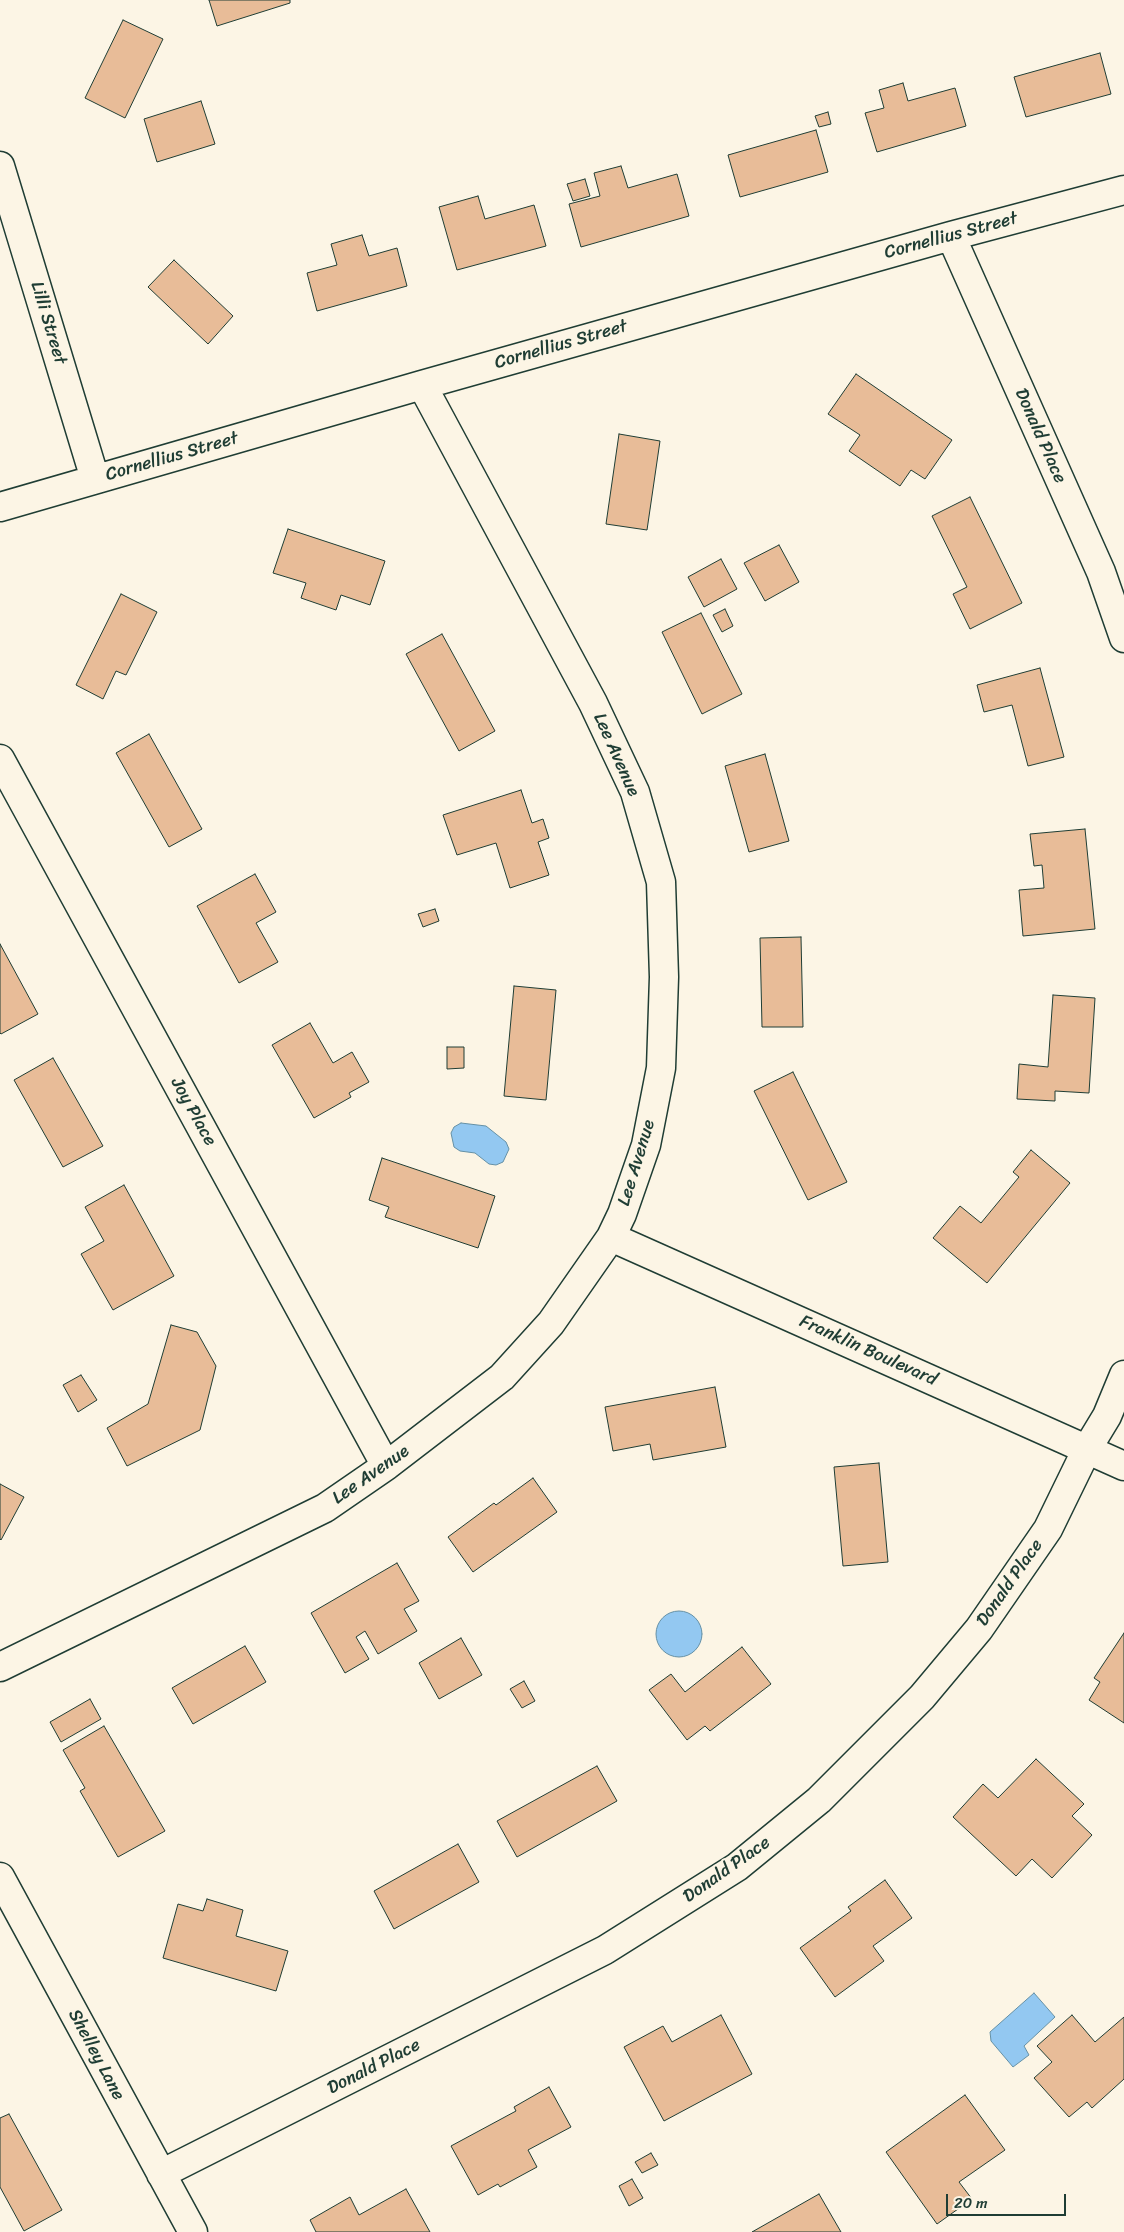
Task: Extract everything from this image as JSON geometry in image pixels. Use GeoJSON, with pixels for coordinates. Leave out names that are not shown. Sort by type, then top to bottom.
{"type":"FeatureCollection","features":[{"type":"Feature","properties":{"kind":"street","name":"Lilli Street"},"geometry":{"type":"LineString","coordinates":[[0,166],[95,479]]}},
{"type":"Feature","properties":{"kind":"street","name":"Cornellius Street"},"geometry":{"type":"LineString","coordinates":[[0,507],[422,385],[951,236],[1124,190]]}},
{"type":"Feature","properties":{"kind":"street","name":"Donald Place"},"geometry":{"type":"LineString","coordinates":[[951,236],[1101,572],[1124,638]]}},
{"type":"Feature","properties":{"kind":"street","name":"Lee Avenue"},"geometry":{"type":"LineString","coordinates":[[0,1667],[325,1508],[386,1466],[502,1377],[551,1323],[611,1237],[622,1214],[646,1145],[661,1068],[664,977],[661,882],[634,792],[593,703],[422,385]]}},
{"type":"Feature","properties":{"kind":"street","name":"Joy Place"},"geometry":{"type":"LineString","coordinates":[[0,758],[386,1466]]}},
{"type":"Feature","properties":{"kind":"street","name":"Franklin Boulevard"},"geometry":{"type":"LineString","coordinates":[[611,1237],[1124,1466]]}},
{"type":"Feature","properties":{"kind":"street","name":"Donald Place"},"geometry":{"type":"LineString","coordinates":[[161,2174],[605,1950],[737,1867],[819,1800],[922,1697],[979,1629],[1048,1529],[1087,1449],[1107,1416],[1124,1375]]}},
{"type":"Feature","properties":{"kind":"street","name":"Shelley Lane"},"geometry":{"type":"LineString","coordinates":[[0,1877],[193,2232]]}},
{"type":"Feature","properties":{"kind":"water"},"geometry":{"type":"Polygon","coordinates":[[[461,1123],[486,1126],[506,1142],[509,1149],[503,1162],[496,1165],[489,1164],[475,1153],[460,1151],[454,1147],[451,1133],[454,1127],[461,1123]]]}},
{"type":"Feature","properties":{"kind":"water"},"geometry":{"type":"Polygon","coordinates":[[[679,1611],[692,1615],[698,1621],[702,1634],[698,1647],[692,1653],[679,1657],[666,1653],[660,1647],[656,1634],[660,1621],[666,1615],[679,1611]]]}},
{"type":"Feature","properties":{"kind":"water"},"geometry":{"type":"Polygon","coordinates":[[[1034,1993],[1055,2017],[1024,2046],[1029,2055],[1013,2067],[991,2041],[990,2032],[1034,1993]]]}},
{"type":"Feature","properties":{"kind":"building"},"geometry":{"type":"Polygon","coordinates":[[[209,0],[290,0],[290,3],[217,26],[209,0]]]}},
{"type":"Feature","properties":{"kind":"building"},"geometry":{"type":"Polygon","coordinates":[[[123,20],[163,39],[125,118],[85,98],[123,20]]]}},
{"type":"Feature","properties":{"kind":"building"},"geometry":{"type":"Polygon","coordinates":[[[1100,53],[1111,94],[1026,117],[1014,77],[1100,53]]]}},
{"type":"Feature","properties":{"kind":"building"},"geometry":{"type":"Polygon","coordinates":[[[903,83],[908,101],[955,88],[966,126],[877,152],[865,113],[884,108],[879,90],[903,83]]]}},
{"type":"Feature","properties":{"kind":"building"},"geometry":{"type":"Polygon","coordinates":[[[201,101],[215,144],[157,162],[144,119],[201,101]]]}},
{"type":"Feature","properties":{"kind":"building"},"geometry":{"type":"Polygon","coordinates":[[[828,112],[831,124],[819,127],[815,116],[828,112]]]}},
{"type":"Feature","properties":{"kind":"building"},"geometry":{"type":"Polygon","coordinates":[[[816,130],[828,172],[740,197],[728,155],[816,130]]]}},
{"type":"Feature","properties":{"kind":"building"},"geometry":{"type":"Polygon","coordinates":[[[621,166],[628,188],[677,174],[689,216],[581,247],[569,204],[600,196],[594,173],[621,166]]]}},
{"type":"Feature","properties":{"kind":"building"},"geometry":{"type":"Polygon","coordinates":[[[585,179],[590,196],[573,201],[567,184],[585,179]]]}},
{"type":"Feature","properties":{"kind":"building"},"geometry":{"type":"Polygon","coordinates":[[[478,196],[485,219],[534,205],[546,246],[457,270],[439,207],[478,196]]]}},
{"type":"Feature","properties":{"kind":"building"},"geometry":{"type":"Polygon","coordinates":[[[362,235],[369,256],[397,248],[407,286],[317,311],[307,273],[337,265],[331,244],[362,235]]]}},
{"type":"Feature","properties":{"kind":"building"},"geometry":{"type":"Polygon","coordinates":[[[174,260],[233,316],[208,344],[148,287],[174,260]]]}},
{"type":"Feature","properties":{"kind":"building"},"geometry":{"type":"Polygon","coordinates":[[[856,374],[952,440],[925,479],[911,470],[900,486],[849,451],[860,435],[828,414],[856,374]]]}},
{"type":"Feature","properties":{"kind":"building"},"geometry":{"type":"Polygon","coordinates":[[[619,434],[660,441],[647,530],[606,524],[619,434]]]}},
{"type":"Feature","properties":{"kind":"building"},"geometry":{"type":"Polygon","coordinates":[[[970,497],[1022,603],[970,629],[953,594],[967,587],[932,516],[970,497]]]}},
{"type":"Feature","properties":{"kind":"building"},"geometry":{"type":"Polygon","coordinates":[[[288,529],[385,561],[370,605],[341,595],[336,610],[301,598],[306,583],[273,573],[288,529]]]}},
{"type":"Feature","properties":{"kind":"building"},"geometry":{"type":"Polygon","coordinates":[[[779,545],[799,582],[765,601],[744,563],[779,545]]]}},
{"type":"Feature","properties":{"kind":"building"},"geometry":{"type":"Polygon","coordinates":[[[721,559],[737,589],[704,607],[688,577],[721,559]]]}},
{"type":"Feature","properties":{"kind":"building"},"geometry":{"type":"Polygon","coordinates":[[[121,594],[157,612],[126,675],[116,671],[103,699],[76,685],[121,594]]]}},
{"type":"Feature","properties":{"kind":"building"},"geometry":{"type":"Polygon","coordinates":[[[725,609],[733,626],[722,632],[713,615],[725,609]]]}},
{"type":"Feature","properties":{"kind":"building"},"geometry":{"type":"Polygon","coordinates":[[[701,613],[742,694],[702,714],[662,632],[701,613]]]}},
{"type":"Feature","properties":{"kind":"building"},"geometry":{"type":"Polygon","coordinates":[[[442,634],[495,731],[459,751],[406,654],[442,634]]]}},
{"type":"Feature","properties":{"kind":"building"},"geometry":{"type":"Polygon","coordinates":[[[1040,668],[1064,757],[1028,766],[1012,705],[984,712],[977,685],[1040,668]]]}},
{"type":"Feature","properties":{"kind":"building"},"geometry":{"type":"Polygon","coordinates":[[[149,734],[202,829],[169,847],[116,753],[149,734]]]}},
{"type":"Feature","properties":{"kind":"building"},"geometry":{"type":"Polygon","coordinates":[[[765,754],[789,841],[749,852],[725,766],[765,754]]]}},
{"type":"Feature","properties":{"kind":"building"},"geometry":{"type":"Polygon","coordinates":[[[521,790],[532,823],[543,819],[549,838],[538,842],[549,875],[510,888],[496,843],[457,855],[443,815],[521,790]]]}},
{"type":"Feature","properties":{"kind":"building"},"geometry":{"type":"Polygon","coordinates":[[[1085,829],[1095,929],[1023,936],[1019,890],[1044,888],[1042,865],[1034,866],[1030,834],[1085,829]]]}},
{"type":"Feature","properties":{"kind":"building"},"geometry":{"type":"Polygon","coordinates":[[[255,874],[276,912],[256,923],[278,962],[239,983],[197,906],[255,874]]]}},
{"type":"Feature","properties":{"kind":"building"},"geometry":{"type":"Polygon","coordinates":[[[435,909],[439,921],[423,927],[418,914],[435,909]]]}},
{"type":"Feature","properties":{"kind":"building"},"geometry":{"type":"Polygon","coordinates":[[[801,937],[803,1027],[762,1027],[760,938],[801,937]]]}},
{"type":"Feature","properties":{"kind":"building"},"geometry":{"type":"Polygon","coordinates":[[[0,944],[38,1014],[1,1034],[0,1033],[0,944]]]}},
{"type":"Feature","properties":{"kind":"building"},"geometry":{"type":"Polygon","coordinates":[[[514,986],[556,990],[546,1100],[504,1096],[514,986]]]}},
{"type":"Feature","properties":{"kind":"building"},"geometry":{"type":"Polygon","coordinates":[[[1053,995],[1095,998],[1089,1093],[1055,1091],[1055,1101],[1017,1099],[1019,1064],[1048,1067],[1053,995]]]}},
{"type":"Feature","properties":{"kind":"building"},"geometry":{"type":"Polygon","coordinates":[[[310,1023],[333,1063],[352,1052],[369,1082],[349,1093],[351,1097],[314,1118],[272,1045],[310,1023]]]}},
{"type":"Feature","properties":{"kind":"building"},"geometry":{"type":"Polygon","coordinates":[[[447,1047],[464,1047],[464,1068],[447,1069],[447,1047]]]}},
{"type":"Feature","properties":{"kind":"building"},"geometry":{"type":"Polygon","coordinates":[[[53,1058],[103,1146],[63,1167],[14,1080],[53,1058]]]}},
{"type":"Feature","properties":{"kind":"building"},"geometry":{"type":"Polygon","coordinates":[[[793,1072],[847,1182],[808,1200],[754,1091],[793,1072]]]}},
{"type":"Feature","properties":{"kind":"building"},"geometry":{"type":"Polygon","coordinates":[[[1031,1150],[1070,1183],[987,1283],[933,1238],[960,1206],[981,1223],[1019,1177],[1013,1172],[1031,1150]]]}},
{"type":"Feature","properties":{"kind":"building"},"geometry":{"type":"Polygon","coordinates":[[[382,1158],[495,1196],[478,1248],[385,1217],[389,1207],[369,1200],[382,1158]]]}},
{"type":"Feature","properties":{"kind":"building"},"geometry":{"type":"Polygon","coordinates":[[[124,1185],[174,1276],[113,1310],[81,1254],[104,1241],[85,1207],[124,1185]]]}},
{"type":"Feature","properties":{"kind":"building"},"geometry":{"type":"Polygon","coordinates":[[[171,1325],[197,1332],[216,1366],[200,1430],[127,1466],[107,1428],[148,1404],[171,1325]]]}},
{"type":"Feature","properties":{"kind":"building"},"geometry":{"type":"Polygon","coordinates":[[[81,1375],[97,1400],[78,1412],[63,1385],[81,1375]]]}},
{"type":"Feature","properties":{"kind":"building"},"geometry":{"type":"Polygon","coordinates":[[[715,1387],[726,1447],[653,1460],[650,1444],[613,1451],[605,1407],[715,1387]]]}},
{"type":"Feature","properties":{"kind":"building"},"geometry":{"type":"Polygon","coordinates":[[[879,1463],[888,1562],[843,1566],[834,1467],[879,1463]]]}},
{"type":"Feature","properties":{"kind":"building"},"geometry":{"type":"Polygon","coordinates":[[[533,1478],[557,1512],[473,1572],[448,1537],[494,1503],[496,1505],[533,1478]]]}},
{"type":"Feature","properties":{"kind":"building"},"geometry":{"type":"Polygon","coordinates":[[[0,1484],[24,1497],[1,1540],[0,1539],[0,1484]]]}},
{"type":"Feature","properties":{"kind":"building"},"geometry":{"type":"Polygon","coordinates":[[[397,1563],[419,1601],[404,1609],[417,1631],[378,1654],[365,1631],[356,1637],[369,1659],[345,1673],[311,1613],[397,1563]]]}},
{"type":"Feature","properties":{"kind":"building"},"geometry":{"type":"Polygon","coordinates":[[[1124,1633],[1124,1723],[1089,1700],[1100,1682],[1094,1678],[1124,1633]]]}},
{"type":"Feature","properties":{"kind":"building"},"geometry":{"type":"Polygon","coordinates":[[[461,1638],[482,1675],[439,1699],[419,1663],[461,1638]]]}},
{"type":"Feature","properties":{"kind":"building"},"geometry":{"type":"Polygon","coordinates":[[[245,1646],[266,1682],[193,1724],[172,1688],[245,1646]]]}},
{"type":"Feature","properties":{"kind":"building"},"geometry":{"type":"Polygon","coordinates":[[[742,1647],[771,1684],[710,1731],[705,1726],[687,1740],[649,1690],[671,1674],[685,1692],[742,1647]]]}},
{"type":"Feature","properties":{"kind":"building"},"geometry":{"type":"Polygon","coordinates":[[[524,1681],[535,1701],[522,1708],[510,1689],[524,1681]]]}},
{"type":"Feature","properties":{"kind":"building"},"geometry":{"type":"Polygon","coordinates":[[[90,1699],[101,1719],[61,1742],[50,1722],[90,1699]]]}},
{"type":"Feature","properties":{"kind":"building"},"geometry":{"type":"Polygon","coordinates":[[[104,1726],[165,1831],[118,1857],[80,1791],[85,1788],[63,1750],[104,1726]]]}},
{"type":"Feature","properties":{"kind":"building"},"geometry":{"type":"Polygon","coordinates":[[[1036,1759],[1084,1804],[1072,1816],[1092,1835],[1052,1878],[1032,1859],[1016,1876],[953,1817],[983,1784],[998,1798],[1036,1759]]]}},
{"type":"Feature","properties":{"kind":"building"},"geometry":{"type":"Polygon","coordinates":[[[597,1766],[617,1801],[517,1857],[497,1821],[597,1766]]]}},
{"type":"Feature","properties":{"kind":"building"},"geometry":{"type":"Polygon","coordinates":[[[458,1844],[479,1882],[394,1929],[374,1891],[458,1844]]]}},
{"type":"Feature","properties":{"kind":"building"},"geometry":{"type":"Polygon","coordinates":[[[885,1880],[912,1918],[873,1946],[884,1961],[835,1997],[800,1948],[851,1911],[848,1907],[885,1880]]]}},
{"type":"Feature","properties":{"kind":"building"},"geometry":{"type":"Polygon","coordinates":[[[207,1899],[243,1910],[236,1936],[288,1951],[276,1991],[163,1958],[178,1904],[203,1911],[207,1899]]]}},
{"type":"Feature","properties":{"kind":"building"},"geometry":{"type":"Polygon","coordinates":[[[721,2015],[752,2074],[664,2121],[624,2047],[663,2026],[672,2042],[721,2015]]]}},
{"type":"Feature","properties":{"kind":"building"},"geometry":{"type":"Polygon","coordinates":[[[1072,2015],[1095,2042],[1124,2017],[1124,2079],[1092,2108],[1087,2102],[1069,2117],[1034,2078],[1052,2062],[1037,2046],[1072,2015]]]}},
{"type":"Feature","properties":{"kind":"building"},"geometry":{"type":"Polygon","coordinates":[[[549,2087],[571,2127],[528,2150],[537,2167],[500,2187],[498,2184],[478,2195],[451,2146],[516,2111],[514,2107],[549,2087]]]}},
{"type":"Feature","properties":{"kind":"building"},"geometry":{"type":"Polygon","coordinates":[[[965,2095],[1005,2150],[959,2182],[972,2199],[937,2224],[886,2152],[965,2095]]]}},
{"type":"Feature","properties":{"kind":"building"},"geometry":{"type":"Polygon","coordinates":[[[9,2114],[62,2210],[24,2231],[0,2187],[0,2118],[9,2114]]]}},
{"type":"Feature","properties":{"kind":"building"},"geometry":{"type":"Polygon","coordinates":[[[651,2153],[658,2165],[642,2173],[635,2162],[651,2153]]]}},
{"type":"Feature","properties":{"kind":"building"},"geometry":{"type":"Polygon","coordinates":[[[632,2179],[643,2198],[629,2206],[619,2186],[632,2179]]]}},
{"type":"Feature","properties":{"kind":"building"},"geometry":{"type":"Polygon","coordinates":[[[406,2189],[430,2232],[316,2232],[310,2220],[350,2197],[359,2215],[406,2189]]]}},
{"type":"Feature","properties":{"kind":"building"},"geometry":{"type":"Polygon","coordinates":[[[819,2194],[841,2232],[752,2232],[819,2194]]]}}]}
